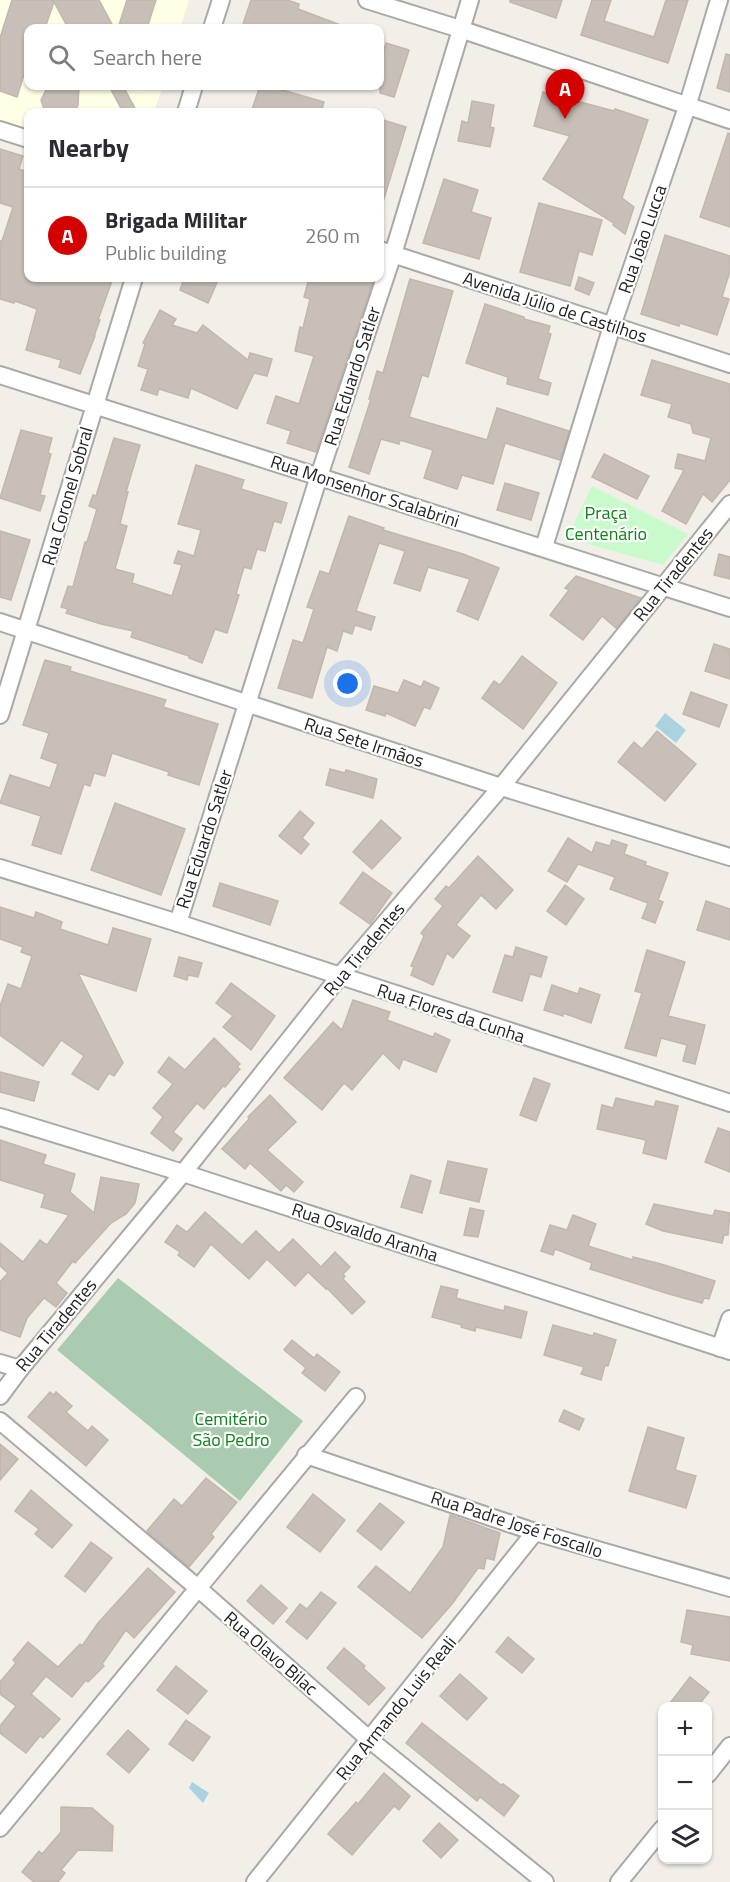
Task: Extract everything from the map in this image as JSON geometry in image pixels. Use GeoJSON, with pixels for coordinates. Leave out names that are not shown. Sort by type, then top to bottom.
{"type":"FeatureCollection","features":[{"type":"Feature","properties":{"kind":"street"},"geometry":{"type":"LineString","coordinates":[[213,24],[221,0]]}},
{"type":"Feature","properties":{"kind":"street"},"geometry":{"type":"LineString","coordinates":[[367,0],[730,120]]}},
{"type":"Feature","properties":{"kind":"street","name":"Rua Eduardo Satler"},"geometry":{"type":"LineString","coordinates":[[386,252],[470,0]]}},
{"type":"Feature","properties":{"kind":"street","name":"Rua João Lucca"},"geometry":{"type":"LineString","coordinates":[[544,547],[612,326],[687,106],[719,0]]}},
{"type":"Feature","properties":{"kind":"street"},"geometry":{"type":"LineString","coordinates":[[187,108],[193,90]]}},
{"type":"Feature","properties":{"kind":"street"},"geometry":{"type":"LineString","coordinates":[[0,130],[24,138]]}},
{"type":"Feature","properties":{"kind":"street","name":"Avenida Júlio de Castilhos"},"geometry":{"type":"LineString","coordinates":[[386,252],[730,364]]}},
{"type":"Feature","properties":{"kind":"street","name":"Rua Coronel Sobral"},"geometry":{"type":"LineString","coordinates":[[0,715],[133,282]]}},
{"type":"Feature","properties":{"kind":"street","name":"Rua Eduardo Satler"},"geometry":{"type":"LineString","coordinates":[[178,923],[319,476],[377,282]]}},
{"type":"Feature","properties":{"kind":"street","name":"Rua Monsenhor Scalabrini"},"geometry":{"type":"LineString","coordinates":[[0,375],[730,608]]}},
{"type":"Feature","properties":{"kind":"street","name":"Rua Tiradentes"},"geometry":{"type":"LineString","coordinates":[[0,1396],[183,1173],[339,976],[501,787],[730,504]]}},
{"type":"Feature","properties":{"kind":"street","name":"Rua Sete Irmãos"},"geometry":{"type":"LineString","coordinates":[[0,622],[501,787],[730,856]]}},
{"type":"Feature","properties":{"kind":"street","name":"Rua Flores da Cunha"},"geometry":{"type":"LineString","coordinates":[[0,868],[178,923],[730,1103]]}},
{"type":"Feature","properties":{"kind":"street","name":"Rua Osvaldo Aranha"},"geometry":{"type":"LineString","coordinates":[[0,1117],[183,1173],[725,1349]]}},
{"type":"Feature","properties":{"kind":"street"},"geometry":{"type":"LineString","coordinates":[[725,1349],[730,1319]]}},
{"type":"Feature","properties":{"kind":"street"},"geometry":{"type":"LineString","coordinates":[[0,1363],[20,1370]]}},
{"type":"Feature","properties":{"kind":"street"},"geometry":{"type":"LineString","coordinates":[[0,1828],[356,1396]]}},
{"type":"Feature","properties":{"kind":"street","name":"Rua Olavo Bilac"},"geometry":{"type":"LineString","coordinates":[[0,1421],[199,1589],[370,1740],[545,1882]]}},
{"type":"Feature","properties":{"kind":"street","name":"Rua Padre José Foscallo"},"geometry":{"type":"LineString","coordinates":[[306,1455],[535,1532],[730,1588]]}},
{"type":"Feature","properties":{"kind":"street","name":"Rua Armando Luis Reali"},"geometry":{"type":"LineString","coordinates":[[255,1882],[535,1532]]}},
{"type":"Feature","properties":{"kind":"street"},"geometry":{"type":"LineString","coordinates":[[712,1769],[730,1746]]}},
{"type":"Feature","properties":{"kind":"street"},"geometry":{"type":"LineString","coordinates":[[619,1882],[658,1835]]}},
{"type":"Feature","properties":{"kind":"shaded area"},"geometry":{"type":"Polygon","coordinates":[[[0,0],[189,0],[181,24],[24,24],[24,90],[162,90],[155,108],[24,108],[24,132],[0,125],[0,0]]]}},
{"type":"Feature","properties":{"kind":"green space","name":"Praça Centenário"},"geometry":{"type":"Polygon","coordinates":[[[592,486],[688,534],[663,565],[567,538],[592,486]]]}},
{"type":"Feature","properties":{"kind":"green space","name":"Cemitério São Pedro"},"geometry":{"type":"Polygon","coordinates":[[[118,1278],[303,1421],[240,1501],[57,1350],[118,1278]]]}},
{"type":"Feature","properties":{"kind":"water"},"geometry":{"type":"Polygon","coordinates":[[[665,713],[686,730],[676,743],[655,726],[665,713]]]}},
{"type":"Feature","properties":{"kind":"water"},"geometry":{"type":"Polygon","coordinates":[[[192,1782],[209,1793],[203,1803],[189,1788],[192,1782]]]}},
{"type":"Feature","properties":{"kind":"building"},"geometry":{"type":"Polygon","coordinates":[[[12,0],[99,0],[112,24],[66,24],[54,2],[46,24],[24,24],[24,74],[17,97],[0,91],[0,38],[12,0]]]}},
{"type":"Feature","properties":{"kind":"building"},"geometry":{"type":"Polygon","coordinates":[[[127,0],[156,0],[148,24],[119,24],[127,0]]]}},
{"type":"Feature","properties":{"kind":"building"},"geometry":{"type":"Polygon","coordinates":[[[251,0],[287,0],[299,4],[298,9],[338,24],[243,24],[251,0]]]}},
{"type":"Feature","properties":{"kind":"building"},"geometry":{"type":"Polygon","coordinates":[[[510,0],[562,0],[556,18],[510,2],[510,0]]]}},
{"type":"Feature","properties":{"kind":"building"},"geometry":{"type":"Polygon","coordinates":[[[592,0],[611,0],[604,21],[654,37],[666,0],[688,0],[668,63],[581,35],[592,0]]]}},
{"type":"Feature","properties":{"kind":"building"},"geometry":{"type":"Polygon","coordinates":[[[386,43],[409,50],[394,97],[380,93],[380,90],[384,90],[386,43]]]}},
{"type":"Feature","properties":{"kind":"building"},"geometry":{"type":"Polygon","coordinates":[[[726,54],[730,55],[730,92],[717,88],[726,54]]]}},
{"type":"Feature","properties":{"kind":"building"},"geometry":{"type":"Polygon","coordinates":[[[46,90],[79,90],[77,108],[44,108],[41,100],[46,90]]]}},
{"type":"Feature","properties":{"kind":"building"},"geometry":{"type":"Polygon","coordinates":[[[111,90],[125,90],[135,108],[121,108],[111,90]]]}},
{"type":"Feature","properties":{"kind":"building"},"geometry":{"type":"Polygon","coordinates":[[[259,90],[283,90],[324,102],[322,108],[252,108],[259,90]]]}},
{"type":"Feature","properties":{"kind":"building"},"geometry":{"type":"Polygon","coordinates":[[[543,92],[614,111],[615,109],[648,120],[622,198],[634,207],[625,234],[613,225],[614,223],[543,179],[570,136],[534,126],[543,92]]]}},
{"type":"Feature","properties":{"kind":"building"},"geometry":{"type":"Polygon","coordinates":[[[472,101],[494,105],[490,127],[494,128],[490,147],[458,141],[462,121],[468,123],[472,101]]]}},
{"type":"Feature","properties":{"kind":"building"},"geometry":{"type":"Polygon","coordinates":[[[384,120],[406,127],[384,198],[384,120]]]}},
{"type":"Feature","properties":{"kind":"building"},"geometry":{"type":"Polygon","coordinates":[[[728,133],[730,134],[730,227],[700,217],[728,133]]]}},
{"type":"Feature","properties":{"kind":"building"},"geometry":{"type":"Polygon","coordinates":[[[0,149],[23,156],[19,169],[24,171],[24,282],[112,282],[98,320],[100,320],[95,336],[80,374],[59,367],[61,360],[26,350],[37,309],[15,301],[14,303],[0,299],[0,241],[2,241],[13,207],[0,203],[0,149]]]}},
{"type":"Feature","properties":{"kind":"building"},"geometry":{"type":"Polygon","coordinates":[[[444,179],[478,190],[471,212],[491,218],[479,259],[423,243],[444,179]]]}},
{"type":"Feature","properties":{"kind":"building"},"geometry":{"type":"Polygon","coordinates":[[[539,203],[602,220],[592,255],[579,251],[570,286],[520,272],[539,203]]]}},
{"type":"Feature","properties":{"kind":"building"},"geometry":{"type":"Polygon","coordinates":[[[665,235],[730,256],[730,271],[722,297],[729,299],[717,335],[641,314],[665,235]]]}},
{"type":"Feature","properties":{"kind":"building"},"geometry":{"type":"Polygon","coordinates":[[[579,277],[594,283],[589,295],[575,289],[579,277]]]}},
{"type":"Feature","properties":{"kind":"building"},"geometry":{"type":"Polygon","coordinates":[[[410,279],[453,291],[428,377],[422,375],[409,417],[487,440],[497,408],[569,431],[560,460],[505,443],[493,484],[462,475],[457,489],[424,478],[433,450],[400,440],[399,444],[381,439],[369,474],[349,467],[371,399],[369,399],[377,371],[383,373],[410,279]]]}},
{"type":"Feature","properties":{"kind":"building"},"geometry":{"type":"Polygon","coordinates":[[[183,282],[217,282],[208,303],[180,290],[183,282]]]}},
{"type":"Feature","properties":{"kind":"building"},"geometry":{"type":"Polygon","coordinates":[[[308,282],[373,282],[316,452],[287,443],[291,431],[267,423],[276,396],[299,404],[314,356],[295,351],[300,327],[303,328],[310,299],[304,297],[308,282]]]}},
{"type":"Feature","properties":{"kind":"building"},"geometry":{"type":"Polygon","coordinates":[[[485,304],[550,326],[548,333],[551,334],[538,379],[551,383],[548,395],[507,384],[508,377],[466,363],[485,304]]]}},
{"type":"Feature","properties":{"kind":"building"},"geometry":{"type":"Polygon","coordinates":[[[160,310],[176,319],[172,325],[197,333],[203,325],[248,360],[250,353],[272,359],[267,376],[254,373],[237,409],[191,388],[188,398],[159,389],[157,395],[141,390],[148,369],[138,366],[145,344],[143,343],[160,310]]]}},
{"type":"Feature","properties":{"kind":"building"},"geometry":{"type":"Polygon","coordinates":[[[652,360],[730,384],[730,480],[712,502],[703,494],[686,524],[662,511],[684,470],[675,468],[678,454],[705,461],[711,438],[693,433],[691,424],[668,417],[672,404],[641,395],[652,360]]]}},
{"type":"Feature","properties":{"kind":"building"},"geometry":{"type":"Polygon","coordinates":[[[21,430],[52,438],[48,453],[51,454],[40,495],[45,496],[40,511],[0,498],[21,430]]]}},
{"type":"Feature","properties":{"kind":"building"},"geometry":{"type":"Polygon","coordinates":[[[114,438],[140,445],[126,492],[128,492],[120,524],[127,526],[115,569],[134,574],[132,583],[172,596],[182,565],[174,563],[178,551],[194,556],[201,530],[178,524],[196,465],[244,480],[241,489],[287,503],[281,523],[274,521],[265,551],[257,549],[251,569],[244,567],[236,594],[239,595],[227,633],[215,629],[202,663],[189,656],[131,637],[133,631],[66,613],[68,609],[61,607],[68,586],[73,587],[97,509],[89,506],[93,495],[96,496],[114,438]]]}},
{"type":"Feature","properties":{"kind":"building"},"geometry":{"type":"Polygon","coordinates":[[[604,454],[649,476],[637,499],[592,477],[604,454]]]}},
{"type":"Feature","properties":{"kind":"building"},"geometry":{"type":"Polygon","coordinates":[[[505,483],[539,493],[531,520],[497,510],[505,483]]]}},
{"type":"Feature","properties":{"kind":"building"},"geometry":{"type":"Polygon","coordinates":[[[349,516],[384,528],[383,530],[463,554],[499,568],[478,620],[457,611],[470,579],[428,567],[420,591],[394,583],[405,551],[379,543],[356,611],[375,617],[371,630],[355,625],[352,634],[343,631],[337,651],[327,647],[312,698],[278,688],[293,640],[303,643],[314,609],[307,607],[320,571],[329,574],[349,516]]]}},
{"type":"Feature","properties":{"kind":"building"},"geometry":{"type":"Polygon","coordinates":[[[0,531],[30,540],[11,600],[0,597],[0,531]]]}},
{"type":"Feature","properties":{"kind":"building"},"geometry":{"type":"Polygon","coordinates":[[[719,554],[730,557],[730,579],[714,575],[719,554]]]}},
{"type":"Feature","properties":{"kind":"building"},"geometry":{"type":"Polygon","coordinates":[[[576,576],[641,598],[616,628],[602,616],[583,640],[550,615],[569,590],[565,588],[576,576]]]}},
{"type":"Feature","properties":{"kind":"building"},"geometry":{"type":"Polygon","coordinates":[[[714,644],[730,649],[730,679],[705,671],[714,644]]]}},
{"type":"Feature","properties":{"kind":"building"},"geometry":{"type":"Polygon","coordinates":[[[522,656],[557,683],[523,729],[482,698],[494,681],[500,685],[522,656]]]}},
{"type":"Feature","properties":{"kind":"building"},"geometry":{"type":"Polygon","coordinates":[[[45,660],[71,667],[70,671],[166,700],[163,707],[218,724],[199,785],[168,775],[169,772],[112,753],[105,776],[94,773],[90,786],[84,784],[61,854],[32,845],[41,816],[0,803],[10,775],[50,788],[58,764],[41,758],[49,733],[23,725],[45,660]]]}},
{"type":"Feature","properties":{"kind":"building"},"geometry":{"type":"Polygon","coordinates":[[[404,680],[421,687],[424,681],[439,688],[430,709],[424,707],[415,726],[386,713],[385,716],[366,710],[374,686],[398,693],[404,680]]]}},
{"type":"Feature","properties":{"kind":"building"},"geometry":{"type":"Polygon","coordinates":[[[691,692],[727,705],[719,727],[683,714],[691,692]]]}},
{"type":"Feature","properties":{"kind":"building"},"geometry":{"type":"Polygon","coordinates":[[[657,731],[696,764],[665,801],[618,762],[634,742],[642,749],[657,731]]]}},
{"type":"Feature","properties":{"kind":"building"},"geometry":{"type":"Polygon","coordinates":[[[330,769],[345,773],[346,770],[377,779],[373,798],[326,785],[330,769]]]}},
{"type":"Feature","properties":{"kind":"building"},"geometry":{"type":"Polygon","coordinates":[[[115,803],[185,829],[161,895],[91,870],[115,803]]]}},
{"type":"Feature","properties":{"kind":"building"},"geometry":{"type":"Polygon","coordinates":[[[300,811],[314,823],[302,838],[309,844],[301,854],[279,836],[300,811]]]}},
{"type":"Feature","properties":{"kind":"building"},"geometry":{"type":"Polygon","coordinates":[[[381,820],[401,838],[372,869],[353,852],[381,820]]]}},
{"type":"Feature","properties":{"kind":"building"},"geometry":{"type":"Polygon","coordinates":[[[568,838],[592,853],[596,842],[610,846],[612,840],[627,845],[624,854],[668,873],[658,900],[663,902],[655,923],[642,918],[648,903],[610,889],[615,877],[578,864],[567,882],[548,871],[568,838]]]}},
{"type":"Feature","properties":{"kind":"building"},"geometry":{"type":"Polygon","coordinates":[[[478,856],[513,890],[496,909],[481,895],[456,925],[470,936],[453,958],[447,953],[433,985],[411,975],[414,967],[411,966],[424,936],[421,933],[443,906],[435,899],[446,886],[449,888],[478,856]]]}},
{"type":"Feature","properties":{"kind":"building"},"geometry":{"type":"Polygon","coordinates":[[[363,872],[392,893],[370,924],[340,903],[363,872]]]}},
{"type":"Feature","properties":{"kind":"building"},"geometry":{"type":"Polygon","coordinates":[[[220,883],[278,901],[270,925],[213,906],[220,883]]]}},
{"type":"Feature","properties":{"kind":"building"},"geometry":{"type":"Polygon","coordinates":[[[565,885],[584,899],[566,925],[547,911],[565,885]]]}},
{"type":"Feature","properties":{"kind":"building"},"geometry":{"type":"Polygon","coordinates":[[[706,901],[730,909],[730,940],[697,930],[706,901]]]}},
{"type":"Feature","properties":{"kind":"building"},"geometry":{"type":"Polygon","coordinates":[[[0,907],[34,918],[36,912],[62,922],[60,929],[108,945],[113,928],[151,939],[136,991],[78,973],[123,1063],[114,1076],[109,1073],[98,1090],[72,1074],[84,1056],[61,1040],[43,1066],[0,1035],[0,1006],[8,984],[21,989],[32,956],[21,952],[23,947],[0,939],[0,907]]]}},
{"type":"Feature","properties":{"kind":"building"},"geometry":{"type":"Polygon","coordinates":[[[516,947],[547,957],[541,977],[530,974],[522,1001],[493,992],[505,955],[513,957],[516,947]]]}},
{"type":"Feature","properties":{"kind":"building"},"geometry":{"type":"Polygon","coordinates":[[[647,950],[685,962],[668,1016],[705,1025],[695,1064],[683,1061],[687,1045],[661,1038],[656,1056],[625,1048],[642,993],[635,991],[647,950]]]}},
{"type":"Feature","properties":{"kind":"building"},"geometry":{"type":"Polygon","coordinates":[[[179,957],[202,963],[198,977],[188,975],[187,980],[174,976],[179,957]]]}},
{"type":"Feature","properties":{"kind":"building"},"geometry":{"type":"Polygon","coordinates":[[[231,983],[275,1016],[251,1050],[223,1027],[233,1016],[216,1003],[231,983]]]}},
{"type":"Feature","properties":{"kind":"building"},"geometry":{"type":"Polygon","coordinates":[[[552,985],[578,994],[580,988],[600,995],[591,1023],[563,1013],[563,1016],[544,1010],[552,985]]]}},
{"type":"Feature","properties":{"kind":"building"},"geometry":{"type":"Polygon","coordinates":[[[353,1000],[390,1012],[387,1020],[433,1037],[435,1033],[450,1040],[436,1072],[403,1059],[399,1069],[383,1053],[352,1090],[344,1083],[322,1110],[284,1078],[333,1022],[342,1030],[353,1000]]]}},
{"type":"Feature","properties":{"kind":"building"},"geometry":{"type":"Polygon","coordinates":[[[214,1038],[240,1064],[237,1067],[240,1069],[204,1109],[197,1103],[173,1132],[182,1139],[173,1151],[151,1133],[163,1117],[153,1108],[173,1084],[158,1072],[169,1057],[185,1070],[214,1038]]]}},
{"type":"Feature","properties":{"kind":"building"},"geometry":{"type":"Polygon","coordinates":[[[0,1072],[39,1082],[34,1101],[0,1092],[0,1072]]]}},
{"type":"Feature","properties":{"kind":"building"},"geometry":{"type":"Polygon","coordinates":[[[534,1078],[550,1084],[536,1121],[520,1115],[534,1078]]]}},
{"type":"Feature","properties":{"kind":"building"},"geometry":{"type":"Polygon","coordinates":[[[270,1095],[296,1122],[267,1150],[303,1182],[294,1192],[286,1185],[281,1191],[250,1163],[245,1169],[222,1149],[249,1119],[248,1117],[270,1095]]]}},
{"type":"Feature","properties":{"kind":"building"},"geometry":{"type":"Polygon","coordinates":[[[616,1098],[654,1107],[656,1101],[678,1106],[666,1159],[643,1153],[646,1140],[597,1129],[602,1105],[613,1108],[616,1098]]]}},
{"type":"Feature","properties":{"kind":"building"},"geometry":{"type":"Polygon","coordinates":[[[718,1128],[730,1132],[730,1172],[705,1162],[718,1128]]]}},
{"type":"Feature","properties":{"kind":"building"},"geometry":{"type":"Polygon","coordinates":[[[0,1140],[46,1155],[43,1164],[75,1174],[70,1192],[94,1213],[101,1177],[139,1184],[135,1203],[126,1214],[111,1223],[75,1263],[73,1261],[56,1283],[67,1293],[56,1307],[44,1298],[27,1318],[20,1337],[0,1330],[0,1282],[8,1273],[0,1266],[0,1243],[23,1262],[40,1240],[47,1245],[69,1215],[41,1207],[45,1194],[0,1180],[0,1140]]]}},
{"type":"Feature","properties":{"kind":"building"},"geometry":{"type":"Polygon","coordinates":[[[448,1161],[487,1169],[479,1202],[440,1193],[448,1161]]]}},
{"type":"Feature","properties":{"kind":"building"},"geometry":{"type":"Polygon","coordinates":[[[411,1175],[431,1181],[422,1213],[401,1207],[411,1175]]]}},
{"type":"Feature","properties":{"kind":"building"},"geometry":{"type":"Polygon","coordinates":[[[654,1204],[713,1216],[715,1210],[730,1213],[728,1235],[724,1235],[722,1243],[663,1231],[646,1224],[654,1204]]]}},
{"type":"Feature","properties":{"kind":"building"},"geometry":{"type":"Polygon","coordinates":[[[470,1208],[484,1211],[478,1237],[464,1235],[470,1208]]]}},
{"type":"Feature","properties":{"kind":"building"},"geometry":{"type":"Polygon","coordinates":[[[205,1212],[242,1245],[256,1231],[279,1253],[293,1239],[321,1267],[335,1252],[350,1267],[343,1274],[345,1276],[343,1279],[365,1302],[352,1314],[308,1272],[295,1286],[267,1259],[249,1279],[211,1244],[194,1267],[178,1255],[180,1252],[165,1242],[177,1225],[187,1232],[205,1212]]]}},
{"type":"Feature","properties":{"kind":"building"},"geometry":{"type":"Polygon","coordinates":[[[573,1215],[596,1224],[588,1246],[633,1260],[633,1257],[661,1264],[715,1281],[709,1299],[704,1298],[702,1303],[669,1294],[590,1269],[592,1263],[555,1249],[553,1255],[541,1251],[550,1225],[567,1230],[573,1215]]]}},
{"type":"Feature","properties":{"kind":"building"},"geometry":{"type":"Polygon","coordinates":[[[441,1286],[458,1290],[456,1298],[504,1311],[505,1306],[527,1312],[521,1338],[476,1327],[475,1331],[432,1317],[441,1286]]]}},
{"type":"Feature","properties":{"kind":"building"},"geometry":{"type":"Polygon","coordinates":[[[553,1325],[616,1340],[601,1380],[581,1374],[584,1367],[544,1355],[553,1325]]]}},
{"type":"Feature","properties":{"kind":"building"},"geometry":{"type":"Polygon","coordinates":[[[292,1340],[314,1358],[317,1354],[340,1372],[325,1391],[302,1373],[306,1368],[284,1350],[292,1340]]]}},
{"type":"Feature","properties":{"kind":"building"},"geometry":{"type":"Polygon","coordinates":[[[50,1392],[54,1395],[56,1392],[72,1406],[66,1412],[88,1431],[92,1426],[108,1440],[86,1466],[28,1417],[50,1392]]]}},
{"type":"Feature","properties":{"kind":"building"},"geometry":{"type":"Polygon","coordinates":[[[564,1410],[584,1419],[579,1430],[559,1421],[564,1410]]]}},
{"type":"Feature","properties":{"kind":"building"},"geometry":{"type":"Polygon","coordinates":[[[648,1427],[684,1438],[675,1470],[696,1476],[686,1508],[629,1491],[648,1427]]]}},
{"type":"Feature","properties":{"kind":"building"},"geometry":{"type":"Polygon","coordinates":[[[0,1444],[18,1459],[0,1480],[0,1444]]]}},
{"type":"Feature","properties":{"kind":"building"},"geometry":{"type":"Polygon","coordinates":[[[206,1478],[237,1502],[211,1534],[214,1537],[189,1567],[147,1531],[174,1499],[182,1506],[206,1478]]]}},
{"type":"Feature","properties":{"kind":"building"},"geometry":{"type":"Polygon","coordinates":[[[31,1490],[72,1525],[52,1548],[35,1534],[39,1529],[15,1511],[31,1490]]]}},
{"type":"Feature","properties":{"kind":"building"},"geometry":{"type":"Polygon","coordinates":[[[313,1494],[345,1520],[320,1552],[287,1527],[313,1494]]]}},
{"type":"Feature","properties":{"kind":"building"},"geometry":{"type":"Polygon","coordinates":[[[380,1503],[404,1522],[381,1550],[357,1531],[380,1503]]]}},
{"type":"Feature","properties":{"kind":"building"},"geometry":{"type":"Polygon","coordinates":[[[450,1515],[500,1533],[494,1560],[486,1558],[484,1569],[478,1568],[452,1604],[422,1638],[358,1587],[376,1566],[410,1593],[443,1547],[450,1515]]]}},
{"type":"Feature","properties":{"kind":"building"},"geometry":{"type":"Polygon","coordinates":[[[91,1542],[112,1558],[85,1592],[65,1576],[91,1542]]]}},
{"type":"Feature","properties":{"kind":"building"},"geometry":{"type":"Polygon","coordinates":[[[148,1568],[175,1592],[134,1638],[126,1630],[102,1664],[104,1666],[88,1682],[86,1680],[72,1697],[46,1676],[31,1694],[60,1719],[43,1738],[40,1736],[26,1753],[0,1733],[0,1726],[16,1706],[0,1694],[0,1682],[16,1663],[13,1660],[28,1642],[58,1667],[80,1644],[82,1646],[98,1623],[148,1568]]]}},
{"type":"Feature","properties":{"kind":"building"},"geometry":{"type":"Polygon","coordinates":[[[261,1585],[287,1608],[273,1624],[247,1601],[261,1585]]]}},
{"type":"Feature","properties":{"kind":"building"},"geometry":{"type":"Polygon","coordinates":[[[321,1592],[336,1603],[307,1639],[286,1622],[300,1604],[307,1609],[321,1592]]]}},
{"type":"Feature","properties":{"kind":"building"},"geometry":{"type":"Polygon","coordinates":[[[687,1610],[730,1617],[730,1661],[691,1654],[693,1645],[681,1642],[687,1610]]]}},
{"type":"Feature","properties":{"kind":"building"},"geometry":{"type":"Polygon","coordinates":[[[508,1637],[534,1659],[522,1673],[496,1652],[508,1637]]]}},
{"type":"Feature","properties":{"kind":"building"},"geometry":{"type":"Polygon","coordinates":[[[344,1648],[385,1688],[369,1705],[327,1668],[344,1648]]]}},
{"type":"Feature","properties":{"kind":"building"},"geometry":{"type":"Polygon","coordinates":[[[176,1666],[207,1691],[188,1714],[157,1690],[176,1666]]]}},
{"type":"Feature","properties":{"kind":"building"},"geometry":{"type":"Polygon","coordinates":[[[460,1674],[487,1698],[467,1720],[440,1696],[460,1674]]]}},
{"type":"Feature","properties":{"kind":"building"},"geometry":{"type":"Polygon","coordinates":[[[690,1677],[709,1692],[701,1702],[671,1702],[690,1677]]]}},
{"type":"Feature","properties":{"kind":"building"},"geometry":{"type":"Polygon","coordinates":[[[186,1720],[210,1737],[193,1761],[169,1744],[186,1720]]]}},
{"type":"Feature","properties":{"kind":"building"},"geometry":{"type":"Polygon","coordinates":[[[422,1723],[501,1785],[503,1784],[519,1796],[504,1816],[480,1797],[477,1801],[406,1743],[422,1723]]]}},
{"type":"Feature","properties":{"kind":"building"},"geometry":{"type":"Polygon","coordinates":[[[128,1730],[149,1749],[129,1773],[107,1754],[128,1730]]]}},
{"type":"Feature","properties":{"kind":"building"},"geometry":{"type":"Polygon","coordinates":[[[384,1773],[410,1796],[399,1810],[394,1806],[352,1855],[328,1834],[356,1802],[358,1804],[384,1773]]]}},
{"type":"Feature","properties":{"kind":"building"},"geometry":{"type":"Polygon","coordinates":[[[61,1807],[92,1808],[113,1826],[112,1851],[78,1850],[61,1870],[65,1873],[58,1882],[34,1882],[22,1872],[39,1851],[42,1854],[61,1832],[61,1807]]]}},
{"type":"Feature","properties":{"kind":"building"},"geometry":{"type":"Polygon","coordinates":[[[439,1823],[458,1840],[441,1858],[423,1841],[439,1823]]]}},
{"type":"Feature","properties":{"kind":"place","name":"Brigada Militar"},"geometry":{"type":"Point","coordinates":[565,119]}}]}
